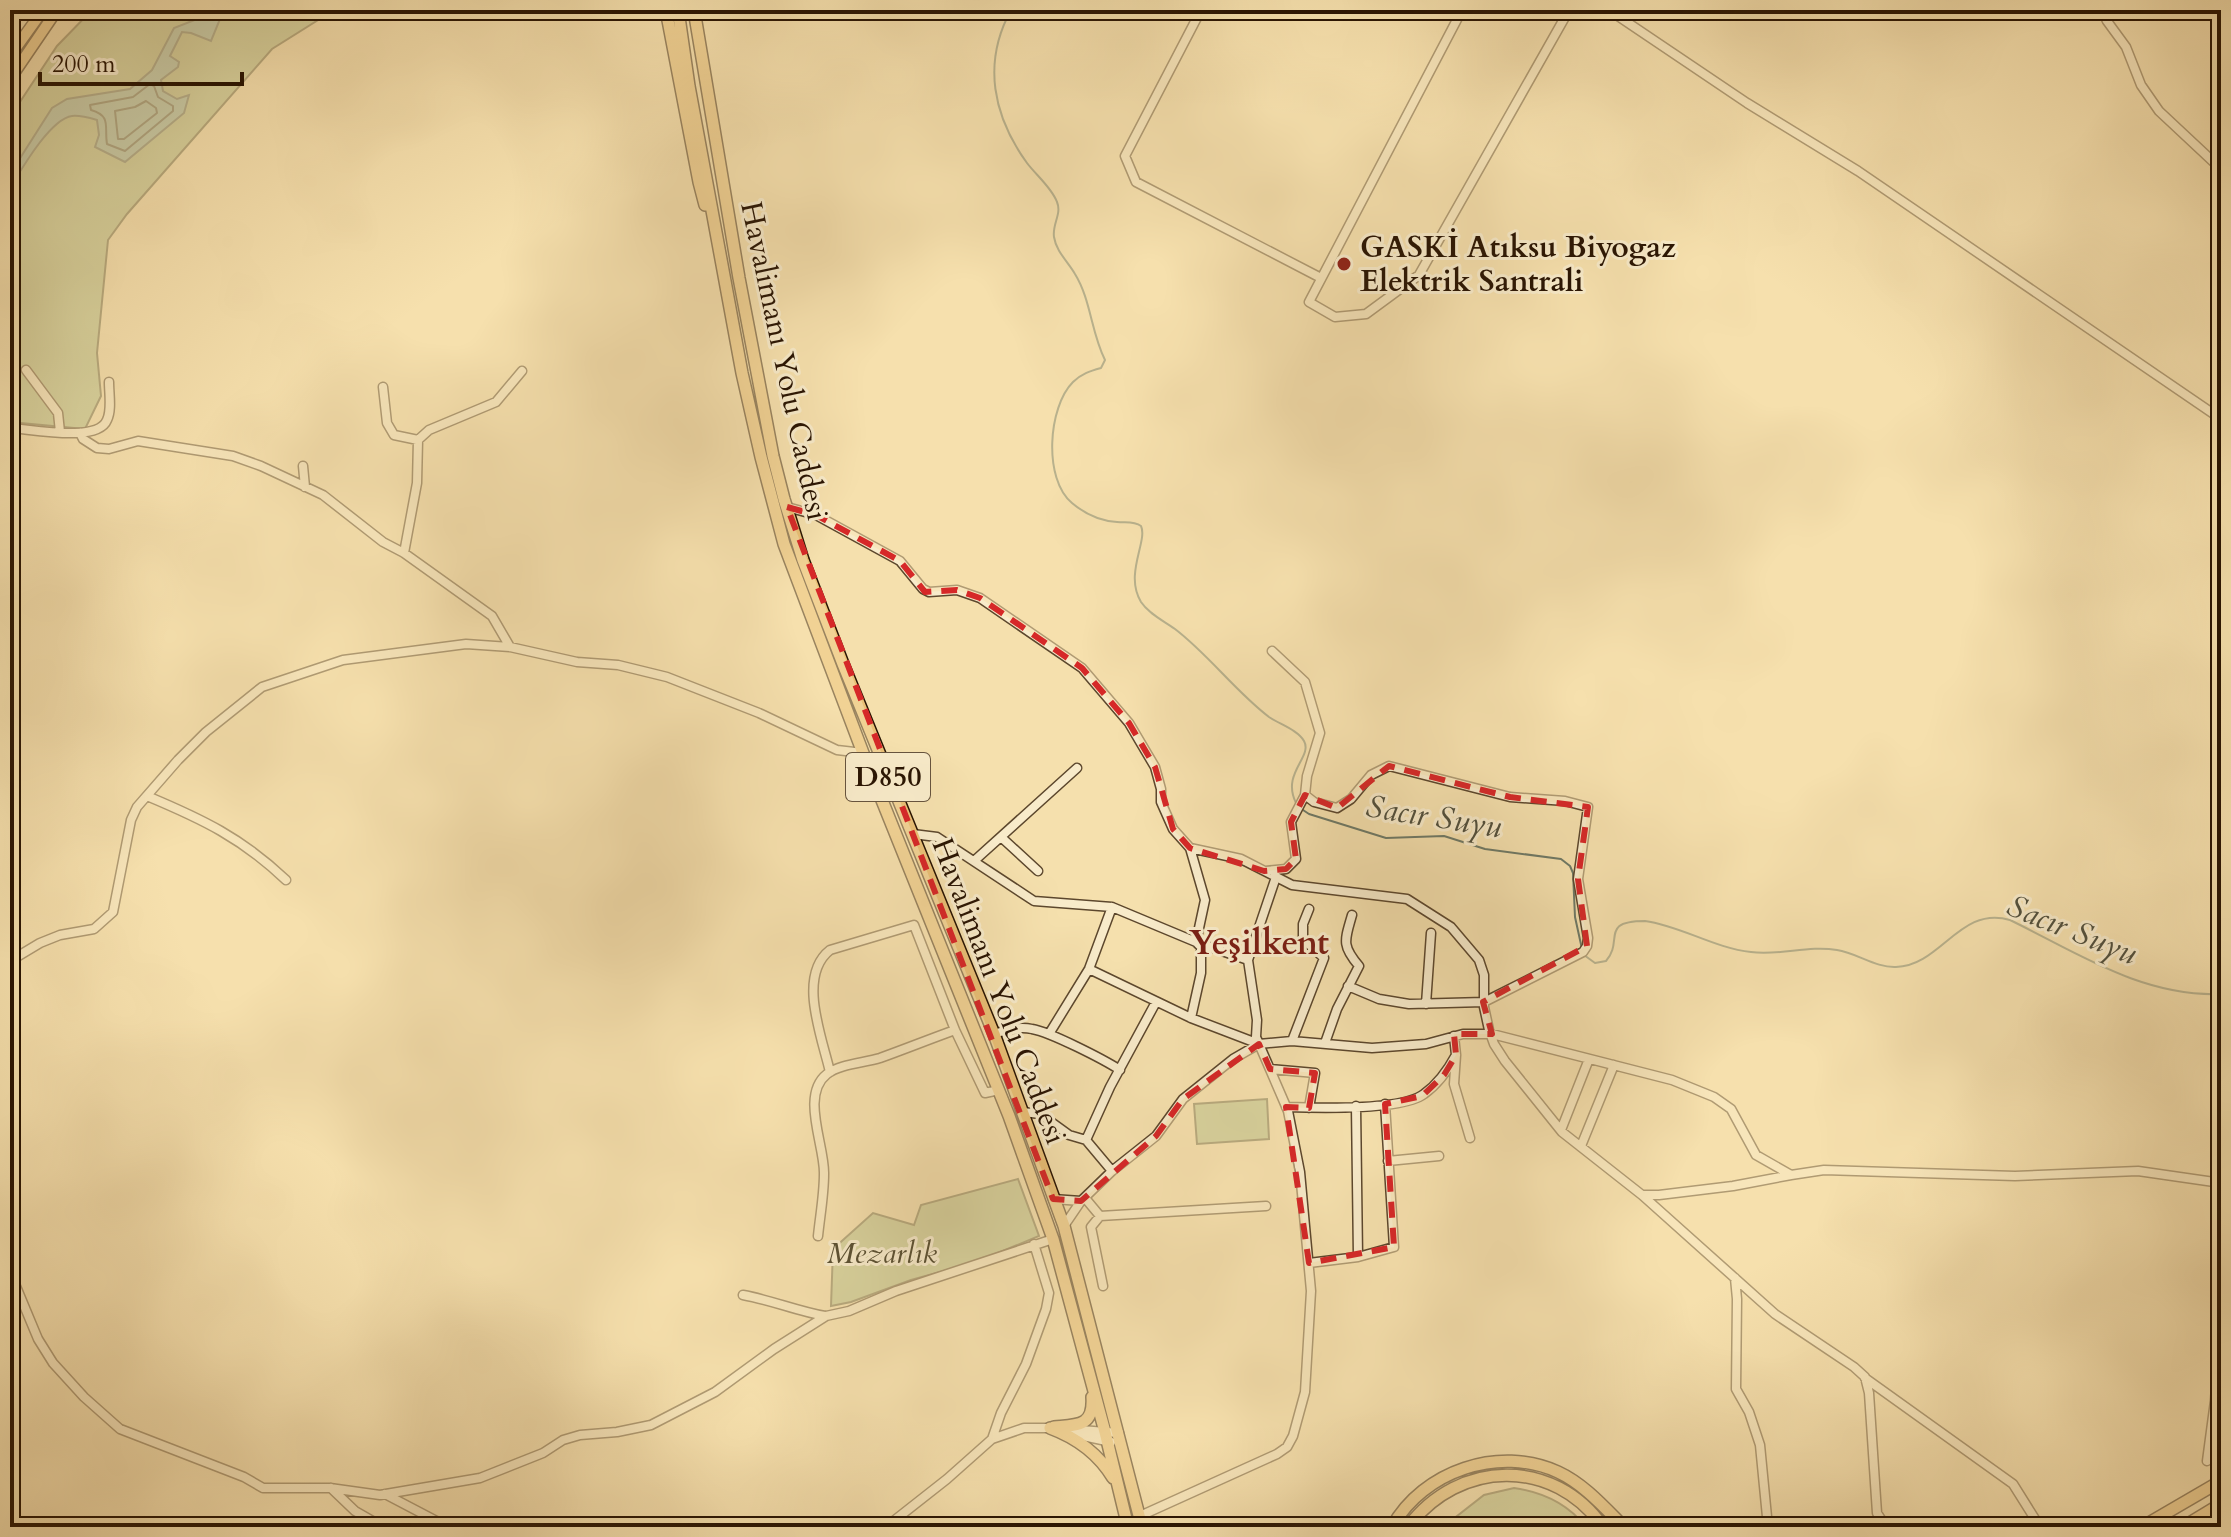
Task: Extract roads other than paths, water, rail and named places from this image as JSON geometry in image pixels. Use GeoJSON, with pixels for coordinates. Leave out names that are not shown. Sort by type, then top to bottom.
{"type":"FeatureCollection","features":[{"type":"Feature","properties":{"kind":"highway"},"geometry":{"type":"LineString","coordinates":[[666,10],[699,182],[717,245]]}},
{"type":"Feature","properties":{"kind":"highway","name":"Havalimanı Yolu Caddesi"},"geometry":{"type":"LineString","coordinates":[[678,10],[717,245],[761,457],[784,544],[863,753],[999,1090],[1053,1239],[1090,1373],[1141,1522]]}},
{"type":"Feature","properties":{"kind":"highway","name":"Havalimanı Yolu Caddesi"},"geometry":{"type":"LineString","coordinates":[[694,10],[739,278],[773,456],[787,507],[803,560],[843,664],[994,1034],[1064,1226],[1113,1437],[1128,1527]]}},
{"type":"Feature","properties":{"kind":"highway"},"geometry":{"type":"LineString","coordinates":[[1050,1428],[1076,1425],[1087,1420],[1092,1407],[1090,1373]]}},
{"type":"Feature","properties":{"kind":"highway"},"geometry":{"type":"LineString","coordinates":[[1050,1428],[1085,1445],[1111,1475],[1120,1493]]}},
{"type":"Feature","properties":{"kind":"highway"},"geometry":{"type":"LineString","coordinates":[[1392,1527],[1410,1502],[1429,1486],[1457,1470],[1500,1461],[1537,1465],[1557,1471],[1577,1482],[1624,1527]]}},
{"type":"Feature","properties":{"kind":"highway"},"geometry":{"type":"LineString","coordinates":[[1408,1527],[1419,1512],[1437,1497],[1462,1483],[1501,1475],[1534,1479],[1573,1495],[1590,1508],[1603,1527]]}},
{"type":"Feature","properties":{"kind":"highway"},"geometry":{"type":"LineString","coordinates":[[2142,1527],[2221,1481]]}},
{"type":"Feature","properties":{"kind":"highway"},"geometry":{"type":"LineString","coordinates":[[2183,1527],[2221,1504]]}},
{"type":"Feature","properties":{"kind":"main road"},"geometry":{"type":"LineString","coordinates":[[10,56],[43,10]]}},
{"type":"Feature","properties":{"kind":"main road"},"geometry":{"type":"LineString","coordinates":[[10,79],[57,10]]}},
{"type":"Feature","properties":{"kind":"street"},"geometry":{"type":"LineString","coordinates":[[1201,10],[1125,156],[1136,182],[1321,278]]}},
{"type":"Feature","properties":{"kind":"street"},"geometry":{"type":"LineString","coordinates":[[1462,10],[1309,302],[1335,317],[1366,314],[1419,275],[1569,10]]}},
{"type":"Feature","properties":{"kind":"street"},"geometry":{"type":"LineString","coordinates":[[1609,10],[1747,103],[1858,171],[2221,419]]}},
{"type":"Feature","properties":{"kind":"street"},"geometry":{"type":"LineString","coordinates":[[2102,10],[2126,47],[2141,85],[2159,111],[2221,169]]}},
{"type":"Feature","properties":{"kind":"street"},"geometry":{"type":"LineString","coordinates":[[26,370],[58,413],[60,432]]}},
{"type":"Feature","properties":{"kind":"street"},"geometry":{"type":"LineString","coordinates":[[404,553],[417,483],[418,440],[429,430],[496,402],[522,371]]}},
{"type":"Feature","properties":{"kind":"street"},"geometry":{"type":"LineString","coordinates":[[10,428],[87,434],[103,427],[109,418],[109,382]]}},
{"type":"Feature","properties":{"kind":"street"},"geometry":{"type":"LineString","coordinates":[[383,387],[387,423],[394,435],[418,440]]}},
{"type":"Feature","properties":{"kind":"street"},"geometry":{"type":"LineString","coordinates":[[80,433],[83,439],[97,448],[109,449],[138,441],[233,456],[323,495],[383,542],[404,553],[492,616],[510,647]]}},
{"type":"Feature","properties":{"kind":"street"},"geometry":{"type":"LineString","coordinates":[[303,466],[305,487]]}},
{"type":"Feature","properties":{"kind":"street"},"geometry":{"type":"LineString","coordinates":[[787,507],[816,515],[900,561],[929,592],[957,590],[980,598],[1082,668],[1129,723],[1155,767],[1161,802],[1173,829],[1190,848],[1205,900],[1196,942]]}},
{"type":"Feature","properties":{"kind":"street"},"geometry":{"type":"LineString","coordinates":[[10,961],[60,935],[94,929],[113,912],[131,820],[137,807],[206,732],[262,687],[343,660],[466,644],[510,647],[577,662],[618,665],[667,677],[759,713],[837,750],[863,753]]}},
{"type":"Feature","properties":{"kind":"street"},"geometry":{"type":"LineString","coordinates":[[1264,871],[1286,869],[1296,859],[1291,822],[1301,801],[1320,733],[1305,682],[1272,651]]}},
{"type":"Feature","properties":{"kind":"street"},"geometry":{"type":"LineString","coordinates":[[1301,801],[1337,808],[1351,799],[1371,775],[1389,766],[1510,797],[1565,801],[1588,807],[1578,879],[1585,949],[1484,1002],[1409,1004],[1379,999],[1348,986]]}},
{"type":"Feature","properties":{"kind":"street"},"geometry":{"type":"LineString","coordinates":[[974,861],[1077,768]]}},
{"type":"Feature","properties":{"kind":"street"},"geometry":{"type":"LineString","coordinates":[[147,796],[196,817],[242,842],[286,880]]}},
{"type":"Feature","properties":{"kind":"street"},"geometry":{"type":"LineString","coordinates":[[913,834],[937,837],[1034,901],[1112,907],[1248,960]]}},
{"type":"Feature","properties":{"kind":"street"},"geometry":{"type":"LineString","coordinates":[[1001,837],[1038,871]]}},
{"type":"Feature","properties":{"kind":"street"},"geometry":{"type":"LineString","coordinates":[[1190,848],[1241,859],[1292,885],[1407,899],[1451,927],[1479,960],[1484,975],[1484,1002],[1494,1044],[1561,1130],[1642,1195],[1775,1314],[1854,1367],[2013,1484],[2040,1527]]}},
{"type":"Feature","properties":{"kind":"street"},"geometry":{"type":"LineString","coordinates":[[1141,1522],[1287,1447],[1305,1392],[1311,1291],[1300,1172],[1286,1107],[1259,1044],[1248,960],[1276,877]]}},
{"type":"Feature","properties":{"kind":"street"},"geometry":{"type":"LineString","coordinates":[[1049,1034],[1089,969],[1112,907]]}},
{"type":"Feature","properties":{"kind":"street"},"geometry":{"type":"LineString","coordinates":[[1292,1041],[1324,958],[1303,939],[1303,924],[1309,909]]}},
{"type":"Feature","properties":{"kind":"street"},"geometry":{"type":"LineString","coordinates":[[1325,1043],[1359,966],[1348,955],[1345,945],[1352,915]]}},
{"type":"Feature","properties":{"kind":"street"},"geometry":{"type":"LineString","coordinates":[[830,1072],[814,1000],[814,981],[822,956],[830,950],[914,925],[955,1030],[985,1093],[999,1090]]}},
{"type":"Feature","properties":{"kind":"street"},"geometry":{"type":"LineString","coordinates":[[1426,1004],[1431,933]]}},
{"type":"Feature","properties":{"kind":"street"},"geometry":{"type":"LineString","coordinates":[[1191,1018],[1202,964],[1201,947],[1196,942]]}},
{"type":"Feature","properties":{"kind":"street"},"geometry":{"type":"LineString","coordinates":[[1089,969],[1191,1018],[1259,1044]]}},
{"type":"Feature","properties":{"kind":"street"},"geometry":{"type":"LineString","coordinates":[[1086,1140],[1156,1002]]}},
{"type":"Feature","properties":{"kind":"street"},"geometry":{"type":"LineString","coordinates":[[994,1034],[1025,1028],[1049,1034],[1120,1070]]}},
{"type":"Feature","properties":{"kind":"street"},"geometry":{"type":"LineString","coordinates":[[818,1236],[824,1153],[814,1112],[814,1097],[822,1079],[830,1072],[955,1030]]}},
{"type":"Feature","properties":{"kind":"street"},"geometry":{"type":"LineString","coordinates":[[1064,1226],[1083,1199],[1156,1136],[1183,1099],[1233,1059],[1259,1044],[1292,1041],[1372,1048],[1426,1044],[1454,1036],[1492,1034],[1672,1080],[1714,1097],[1731,1109],[1756,1155],[1791,1175]]}},
{"type":"Feature","properties":{"kind":"street"},"geometry":{"type":"LineString","coordinates":[[1454,1036],[1454,1084],[1470,1138]]}},
{"type":"Feature","properties":{"kind":"street"},"geometry":{"type":"LineString","coordinates":[[1286,1107],[1385,1104],[1422,1096],[1444,1075],[1456,1055]]}},
{"type":"Feature","properties":{"kind":"street"},"geometry":{"type":"LineString","coordinates":[[1561,1130],[1589,1059]]}},
{"type":"Feature","properties":{"kind":"street"},"geometry":{"type":"LineString","coordinates":[[1581,1146],[1614,1065]]}},
{"type":"Feature","properties":{"kind":"street"},"geometry":{"type":"LineString","coordinates":[[1270,1069],[1315,1073],[1309,1108]]}},
{"type":"Feature","properties":{"kind":"street"},"geometry":{"type":"LineString","coordinates":[[1309,1263],[1358,1257],[1394,1247],[1385,1104]]}},
{"type":"Feature","properties":{"kind":"street"},"geometry":{"type":"LineString","coordinates":[[1356,1106],[1358,1257]]}},
{"type":"Feature","properties":{"kind":"street"},"geometry":{"type":"LineString","coordinates":[[1023,1112],[1040,1114],[1069,1135],[1086,1140],[1112,1171]]}},
{"type":"Feature","properties":{"kind":"street"},"geometry":{"type":"LineString","coordinates":[[1388,1161],[1439,1156]]}},
{"type":"Feature","properties":{"kind":"street"},"geometry":{"type":"LineString","coordinates":[[1642,1195],[1733,1186],[1824,1170],[2015,1176],[2138,1171],[2221,1183]]}},
{"type":"Feature","properties":{"kind":"street"},"geometry":{"type":"LineString","coordinates":[[1053,1199],[1083,1199],[1100,1216]]}},
{"type":"Feature","properties":{"kind":"street"},"geometry":{"type":"LineString","coordinates":[[1103,1286],[1091,1227],[1100,1216],[1266,1206]]}},
{"type":"Feature","properties":{"kind":"street"},"geometry":{"type":"LineString","coordinates":[[10,1272],[34,1329],[53,1363],[84,1397],[120,1429],[244,1477],[263,1488],[330,1488],[385,1494],[480,1478],[543,1453],[563,1440],[651,1425],[715,1392],[826,1316],[849,1311],[896,1291],[1053,1239]]}},
{"type":"Feature","properties":{"kind":"street"},"geometry":{"type":"LineString","coordinates":[[992,1439],[1001,1413],[1026,1364],[1046,1309],[1049,1293],[1034,1244]]}},
{"type":"Feature","properties":{"kind":"street"},"geometry":{"type":"LineString","coordinates":[[1734,1277],[1737,1299],[1736,1389],[1749,1412],[1760,1445],[1768,1527]]}},
{"type":"Feature","properties":{"kind":"street"},"geometry":{"type":"LineString","coordinates":[[743,1295],[826,1316]]}},
{"type":"Feature","properties":{"kind":"street"},"geometry":{"type":"LineString","coordinates":[[2207,1461],[2218,1401],[2221,1312]]}},
{"type":"Feature","properties":{"kind":"street"},"geometry":{"type":"LineString","coordinates":[[1865,1377],[1869,1393],[1877,1513],[1886,1527]]}},
{"type":"Feature","properties":{"kind":"street"},"geometry":{"type":"LineString","coordinates":[[886,1527],[992,1439],[1024,1428],[1050,1428],[1113,1437]]}},
{"type":"Feature","properties":{"kind":"street"},"geometry":{"type":"LineString","coordinates":[[330,1488],[355,1511],[383,1527]]}},
{"type":"Feature","properties":{"kind":"street"},"geometry":{"type":"LineString","coordinates":[[385,1494],[448,1527]]}},
{"type":"Feature","properties":{"kind":"water"},"geometry":{"type":"Polygon","coordinates":[[[220,10],[238,10],[220,19],[211,41],[182,32],[170,56],[179,62],[178,67],[161,80],[163,91],[177,99],[189,95],[184,113],[125,162],[95,147],[99,135],[97,120],[75,116],[63,119],[37,146],[10,188],[10,174],[52,108],[67,99],[130,89],[152,70],[174,28],[220,10]]]}},
{"type":"Feature","properties":{"kind":"waterway","name":"Sacır Suyu"},"geometry":{"type":"LineString","coordinates":[[1011,10],[996,50],[995,89],[999,108],[1015,145],[1057,202],[1055,242],[1080,284],[1105,360],[1101,368],[1073,382],[1058,408],[1052,443],[1056,477],[1063,492],[1082,510],[1105,520],[1141,526],[1142,540],[1135,580],[1136,591],[1144,606],[1187,639],[1257,707],[1293,730],[1304,741],[1306,747],[1292,783],[1296,803]]}},
{"type":"Feature","properties":{"kind":"waterway","name":"Sacır Suyu"},"geometry":{"type":"LineString","coordinates":[[1300,808],[1309,814],[1386,838],[1444,836],[1485,849],[1561,859],[1573,873],[1575,917],[1582,949]]}},
{"type":"Feature","properties":{"kind":"waterway","name":"Sacır Suyu"},"geometry":{"type":"LineString","coordinates":[[1584,955],[1595,963],[1606,961],[1611,954],[1617,928],[1622,924],[1645,921],[1737,950],[1773,953],[1826,949],[1896,967],[1926,957],[1964,928],[1993,918],[2010,920],[2137,981],[2192,993],[2221,994]]}},
{"type":"Feature","properties":{"kind":"place","name":"GASKİ Atıksu Biyogaz Elektrik Santrali"},"geometry":{"type":"Point","coordinates":[1344,264]}},
{"type":"Feature","properties":{"kind":"district","name":"Yeşilkent"},"geometry":{"type":"Point","coordinates":[1259,943]}},
{"type":"Feature","properties":{"kind":"park label","name":"Mezarlık"},"geometry":{"type":"Point","coordinates":[882,1253]}}]}
